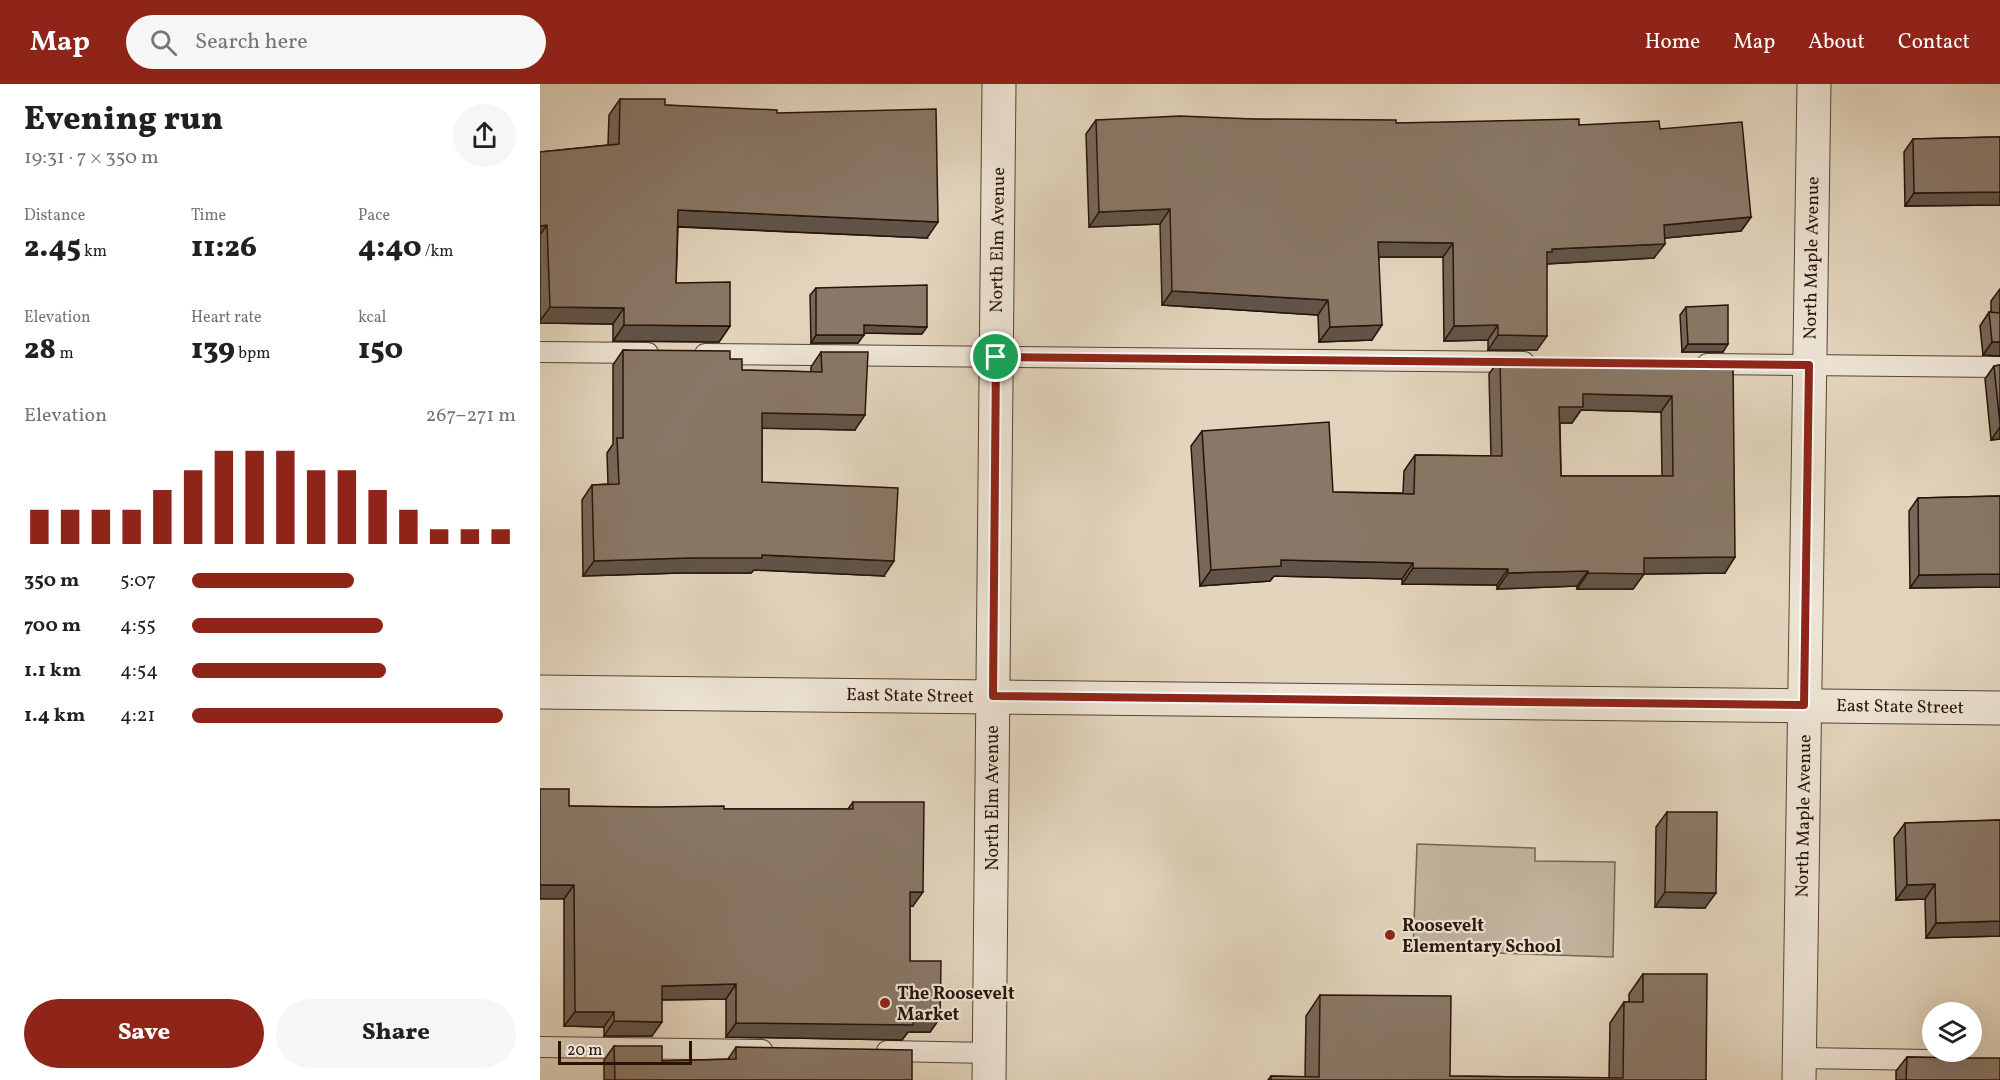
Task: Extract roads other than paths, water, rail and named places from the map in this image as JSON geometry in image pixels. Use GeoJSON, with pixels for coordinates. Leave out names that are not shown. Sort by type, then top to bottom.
{"type":"FeatureCollection","features":[{"type":"Feature","properties":{"kind":"street","name":"North Elm Avenue"},"geometry":{"type":"LineString","coordinates":[[989,1066],[999,84]]}},
{"type":"Feature","properties":{"kind":"street","name":"North Maple Avenue"},"geometry":{"type":"LineString","coordinates":[[1799,1069],[1814,84]]}},
{"type":"Feature","properties":{"kind":"street","name":"East State Street"},"geometry":{"type":"LineString","coordinates":[[540,692],[2000,708]]}},
{"type":"Feature","properties":{"kind":"lane"},"geometry":{"type":"LineString","coordinates":[[540,352],[1537,362]]}},
{"type":"Feature","properties":{"kind":"lane"},"geometry":{"type":"LineString","coordinates":[[1691,364],[2000,367]]}},
{"type":"Feature","properties":{"kind":"lane"},"geometry":{"type":"LineString","coordinates":[[540,1047],[778,1050]]}},
{"type":"Feature","properties":{"kind":"lane"},"geometry":{"type":"LineString","coordinates":[[874,1051],[989,1066]]}},
{"type":"Feature","properties":{"kind":"lane"},"geometry":{"type":"LineString","coordinates":[[1799,1069],[1922,1062]]}},
{"type":"Feature","properties":{"kind":"place","name":"Roosevelt Elementary School"},"geometry":{"type":"Point","coordinates":[1390,935]}},
{"type":"Feature","properties":{"kind":"place","name":"The Roosevelt Market"},"geometry":{"type":"Point","coordinates":[885,1003]}}]}
